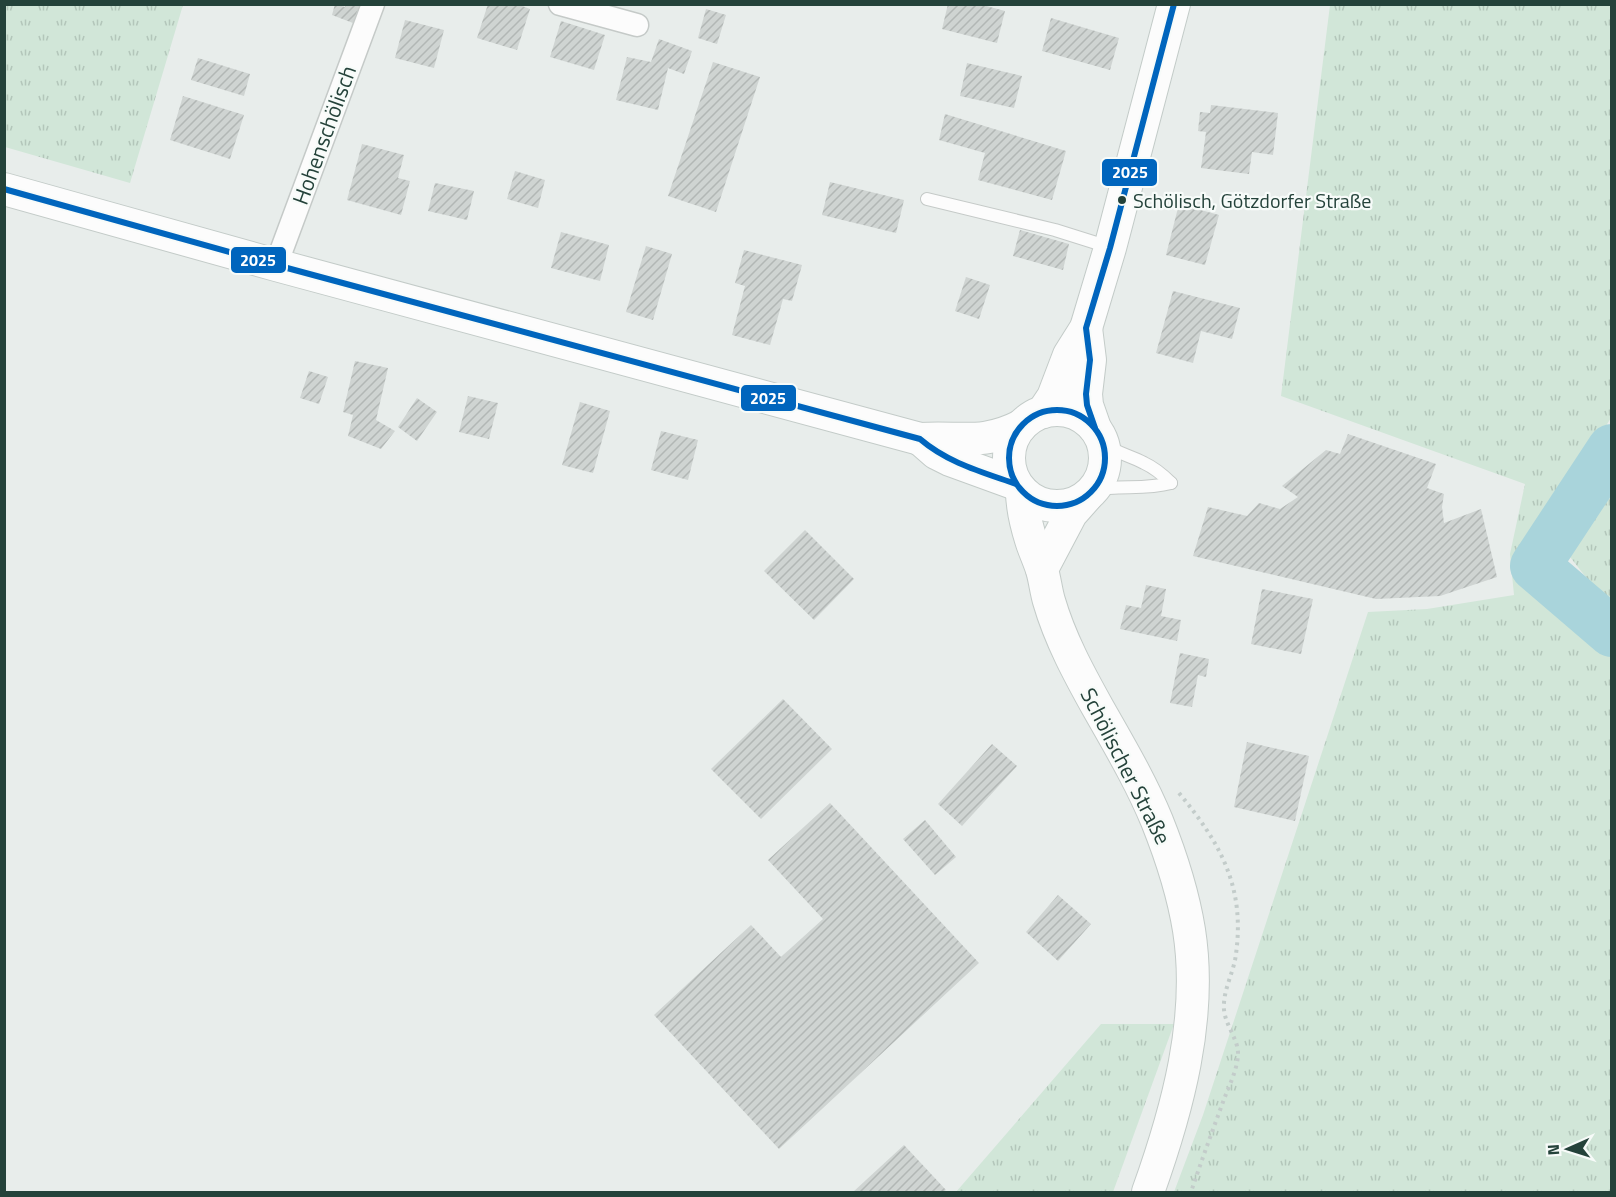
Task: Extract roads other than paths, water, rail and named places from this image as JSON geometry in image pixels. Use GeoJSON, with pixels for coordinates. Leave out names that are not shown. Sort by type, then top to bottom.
{"type":"FeatureCollection","features":[{"type":"Feature","properties":{"kind":"street","name":"Hohenschölisch"},"geometry":{"type":"LineString","coordinates":[[276,265],[373,4]]}},
{"type":"Feature","properties":{"kind":"street"},"geometry":{"type":"LineString","coordinates":[[560,4],[637,25]]}},
{"type":"Feature","properties":{"kind":"street"},"geometry":{"type":"LineString","coordinates":[[1019,488],[1010,468],[1009,456],[1014,435],[1053,397],[1069,355],[1086,328],[1110,248],[1174,4]]}},
{"type":"Feature","properties":{"kind":"street"},"geometry":{"type":"LineString","coordinates":[[4,189],[920,439],[981,440],[1009,432],[1054,410],[1070,411],[1084,417],[1099,435]]}},
{"type":"Feature","properties":{"kind":"street"},"geometry":{"type":"LineString","coordinates":[[1042,569],[1071,514],[1099,482],[1105,467],[1106,457],[1087,405],[1090,360],[1086,328]]}},
{"type":"Feature","properties":{"kind":"street"},"geometry":{"type":"LineString","coordinates":[[920,439],[936,453],[1019,488],[1036,502],[1053,506],[1070,505],[1089,494]]}},
{"type":"Feature","properties":{"kind":"street","name":"Schölischer Straße"},"geometry":{"type":"LineString","coordinates":[[1019,488],[1049,602],[1071,659],[1140,784],[1157,820],[1178,881],[1190,931],[1192,996],[1187,1051],[1168,1133],[1150,1186]]}},
{"type":"Feature","properties":{"kind":"lane"},"geometry":{"type":"LineString","coordinates":[[927,199],[1055,230],[1110,248]]}},
{"type":"Feature","properties":{"kind":"lane"},"geometry":{"type":"LineString","coordinates":[[1089,494],[1119,486],[1153,488],[1171,483],[1144,462],[1117,453],[1099,435]]}},
{"type":"Feature","properties":{"kind":"waterway"},"geometry":{"type":"LineString","coordinates":[[1612,449],[1535,566],[1612,632]]}},
{"type":"Feature","properties":{"kind":"place","name":"Schölisch, Götzdorfer Straße"},"geometry":{"type":"Point","coordinates":[1122,200]}}]}
